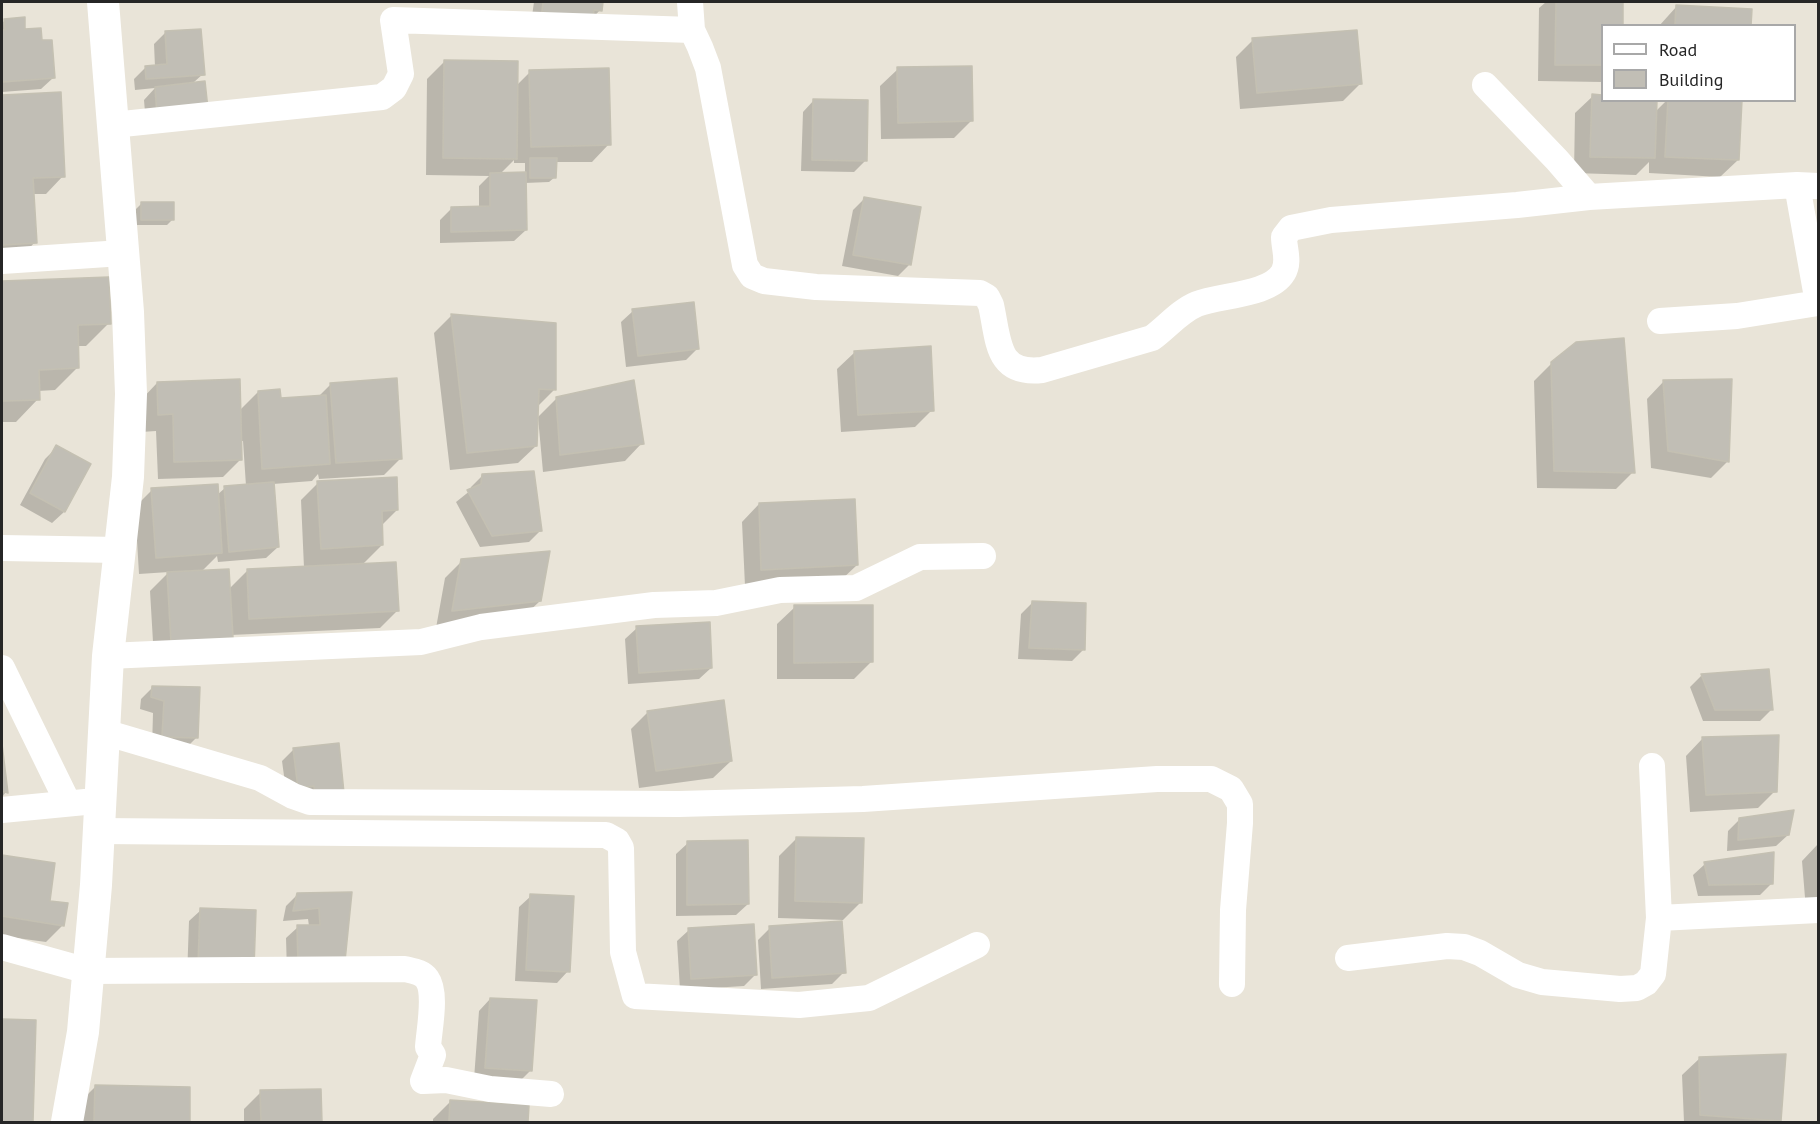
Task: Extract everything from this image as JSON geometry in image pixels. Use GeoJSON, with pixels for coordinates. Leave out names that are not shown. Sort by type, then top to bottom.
{"type":"FeatureCollection","features":[{"type":"Feature","properties":{"kind":"street"},"geometry":{"type":"LineString","coordinates":[[68,1122],[83,1032],[108,656],[128,477],[131,394],[128,312],[103,2]]}},
{"type":"Feature","properties":{"kind":"street"},"geometry":{"type":"LineString","coordinates":[[690,2],[692,30],[708,68],[745,265],[752,276],[764,280],[816,287],[980,293],[987,297],[991,305],[1003,357],[1011,366],[1028,372],[1152,338],[1197,304],[1262,289],[1279,280],[1285,271],[1287,260],[1284,237],[1286,231],[1291,228],[1331,220],[1589,197],[1808,185],[1818,303],[1737,316],[1660,321]]}},
{"type":"Feature","properties":{"kind":"street"},"geometry":{"type":"LineString","coordinates":[[113,125],[382,97],[394,88],[401,74],[390,11],[692,30]]}},
{"type":"Feature","properties":{"kind":"street"},"geometry":{"type":"LineString","coordinates":[[1485,85],[1589,197]]}},
{"type":"Feature","properties":{"kind":"street"},"geometry":{"type":"LineString","coordinates":[[2,261],[122,253]]}},
{"type":"Feature","properties":{"kind":"street"},"geometry":{"type":"LineString","coordinates":[[2,548],[120,550]]}},
{"type":"Feature","properties":{"kind":"street"},"geometry":{"type":"LineString","coordinates":[[108,656],[421,642],[481,627],[654,605],[716,603],[780,590],[856,588],[920,557],[982,556]]}},
{"type":"Feature","properties":{"kind":"street"},"geometry":{"type":"LineString","coordinates":[[2,668],[68,803]]}},
{"type":"Feature","properties":{"kind":"street"},"geometry":{"type":"LineString","coordinates":[[104,732],[260,778],[293,796],[310,802],[680,804],[863,799],[1157,778],[1211,779],[1231,789],[1240,804],[1233,910],[1232,984]]}},
{"type":"Feature","properties":{"kind":"street"},"geometry":{"type":"LineString","coordinates":[[1348,958],[1447,946],[1464,947],[1480,953],[1518,975],[1542,982],[1620,989],[1637,988],[1646,983],[1653,974],[1659,918],[1652,766]]}},
{"type":"Feature","properties":{"kind":"street"},"geometry":{"type":"LineString","coordinates":[[2,810],[100,800]]}},
{"type":"Feature","properties":{"kind":"street"},"geometry":{"type":"LineString","coordinates":[[98,831],[606,835],[617,842],[621,848],[624,952],[635,996],[799,1005],[869,998],[977,945]]}},
{"type":"Feature","properties":{"kind":"street"},"geometry":{"type":"LineString","coordinates":[[1659,918],[1818,910]]}},
{"type":"Feature","properties":{"kind":"street"},"geometry":{"type":"LineString","coordinates":[[2,947],[88,971],[405,969],[417,972],[426,977],[432,990],[428,1047],[433,1055],[423,1081],[446,1080],[490,1089],[551,1094]]}},
{"type":"Feature","properties":{"kind":"building"},"geometry":{"type":"Polygon","coordinates":[[[543,2],[603,2],[602,11],[594,10],[593,18],[542,12],[543,2]]]}},
{"type":"Feature","properties":{"kind":"building"},"geometry":{"type":"Polygon","coordinates":[[[1556,2],[1623,2],[1623,24],[1601,24],[1601,65],[1555,65],[1556,2]]]}},
{"type":"Feature","properties":{"kind":"building"},"geometry":{"type":"Polygon","coordinates":[[[1676,5],[1752,9],[1751,24],[1675,24],[1676,5]]]}},
{"type":"Feature","properties":{"kind":"building"},"geometry":{"type":"Polygon","coordinates":[[[25,17],[25,29],[41,28],[42,40],[52,40],[55,78],[2,82],[4,19],[25,17]]]}},
{"type":"Feature","properties":{"kind":"building"},"geometry":{"type":"Polygon","coordinates":[[[201,29],[205,75],[146,79],[145,66],[167,64],[165,31],[201,29]]]}},
{"type":"Feature","properties":{"kind":"building"},"geometry":{"type":"Polygon","coordinates":[[[1357,30],[1362,84],[1257,93],[1252,38],[1357,30]]]}},
{"type":"Feature","properties":{"kind":"building"},"geometry":{"type":"Polygon","coordinates":[[[444,60],[518,61],[517,159],[443,158],[444,60]]]}},
{"type":"Feature","properties":{"kind":"building"},"geometry":{"type":"Polygon","coordinates":[[[972,66],[973,121],[898,123],[897,67],[972,66]]]}},
{"type":"Feature","properties":{"kind":"building"},"geometry":{"type":"Polygon","coordinates":[[[609,68],[611,145],[531,147],[529,70],[609,68]]]}},
{"type":"Feature","properties":{"kind":"building"},"geometry":{"type":"Polygon","coordinates":[[[205,81],[208,109],[157,114],[155,87],[205,81]]]}},
{"type":"Feature","properties":{"kind":"building"},"geometry":{"type":"Polygon","coordinates":[[[61,92],[65,177],[33,178],[37,243],[2,245],[2,95],[61,92]]]}},
{"type":"Feature","properties":{"kind":"building"},"geometry":{"type":"Polygon","coordinates":[[[1592,94],[1601,95],[1601,102],[1657,102],[1655,158],[1590,157],[1592,94]]]}},
{"type":"Feature","properties":{"kind":"building"},"geometry":{"type":"Polygon","coordinates":[[[813,99],[868,100],[867,161],[812,160],[813,99]]]}},
{"type":"Feature","properties":{"kind":"building"},"geometry":{"type":"Polygon","coordinates":[[[1668,102],[1742,102],[1739,160],[1665,157],[1668,102]]]}},
{"type":"Feature","properties":{"kind":"building"},"geometry":{"type":"Polygon","coordinates":[[[530,158],[557,158],[556,178],[530,178],[530,158]]]}},
{"type":"Feature","properties":{"kind":"building"},"geometry":{"type":"Polygon","coordinates":[[[526,172],[527,230],[451,232],[451,207],[490,206],[490,173],[526,172]]]}},
{"type":"Feature","properties":{"kind":"building"},"geometry":{"type":"Polygon","coordinates":[[[864,197],[921,207],[911,265],[853,255],[864,197]]]}},
{"type":"Feature","properties":{"kind":"building"},"geometry":{"type":"Polygon","coordinates":[[[141,202],[174,202],[174,220],[141,220],[141,202]]]}},
{"type":"Feature","properties":{"kind":"building"},"geometry":{"type":"Polygon","coordinates":[[[109,277],[111,324],[78,325],[79,368],[39,370],[40,400],[2,401],[2,281],[109,277]]]}},
{"type":"Feature","properties":{"kind":"building"},"geometry":{"type":"Polygon","coordinates":[[[694,302],[699,349],[638,356],[632,309],[694,302]]]}},
{"type":"Feature","properties":{"kind":"building"},"geometry":{"type":"Polygon","coordinates":[[[451,314],[556,323],[556,390],[539,389],[537,446],[467,453],[451,314]]]}},
{"type":"Feature","properties":{"kind":"building"},"geometry":{"type":"Polygon","coordinates":[[[1624,338],[1635,473],[1554,471],[1551,362],[1576,342],[1624,338]]]}},
{"type":"Feature","properties":{"kind":"building"},"geometry":{"type":"Polygon","coordinates":[[[931,346],[934,411],[858,415],[854,351],[931,346]]]}},
{"type":"Feature","properties":{"kind":"building"},"geometry":{"type":"Polygon","coordinates":[[[397,378],[402,459],[336,463],[330,383],[397,378]]]}},
{"type":"Feature","properties":{"kind":"building"},"geometry":{"type":"Polygon","coordinates":[[[240,379],[242,460],[174,462],[173,414],[158,415],[157,382],[240,379]]]}},
{"type":"Feature","properties":{"kind":"building"},"geometry":{"type":"Polygon","coordinates":[[[1732,379],[1729,462],[1668,451],[1663,380],[1732,379]]]}},
{"type":"Feature","properties":{"kind":"building"},"geometry":{"type":"Polygon","coordinates":[[[634,380],[644,444],[560,455],[556,397],[634,380]]]}},
{"type":"Feature","properties":{"kind":"building"},"geometry":{"type":"Polygon","coordinates":[[[280,389],[281,398],[326,395],[330,464],[262,469],[258,391],[280,389]]]}},
{"type":"Feature","properties":{"kind":"building"},"geometry":{"type":"Polygon","coordinates":[[[56,445],[91,464],[65,512],[30,493],[56,445]]]}},
{"type":"Feature","properties":{"kind":"building"},"geometry":{"type":"Polygon","coordinates":[[[534,471],[542,531],[492,536],[467,490],[481,484],[482,474],[534,471]]]}},
{"type":"Feature","properties":{"kind":"building"},"geometry":{"type":"Polygon","coordinates":[[[397,477],[398,510],[382,511],[383,545],[321,549],[317,481],[397,477]]]}},
{"type":"Feature","properties":{"kind":"building"},"geometry":{"type":"Polygon","coordinates":[[[274,482],[279,547],[229,552],[224,486],[274,482]]]}},
{"type":"Feature","properties":{"kind":"building"},"geometry":{"type":"Polygon","coordinates":[[[218,484],[222,553],[156,558],[151,488],[218,484]]]}},
{"type":"Feature","properties":{"kind":"building"},"geometry":{"type":"Polygon","coordinates":[[[855,499],[858,565],[761,570],[759,503],[855,499]]]}},
{"type":"Feature","properties":{"kind":"building"},"geometry":{"type":"Polygon","coordinates":[[[550,551],[541,601],[452,611],[461,559],[550,551]]]}},
{"type":"Feature","properties":{"kind":"building"},"geometry":{"type":"Polygon","coordinates":[[[396,562],[399,611],[249,619],[247,569],[396,562]]]}},
{"type":"Feature","properties":{"kind":"building"},"geometry":{"type":"Polygon","coordinates":[[[229,569],[233,638],[171,642],[167,572],[229,569]]]}},
{"type":"Feature","properties":{"kind":"building"},"geometry":{"type":"Polygon","coordinates":[[[1032,601],[1086,603],[1085,650],[1029,648],[1032,601]]]}},
{"type":"Feature","properties":{"kind":"building"},"geometry":{"type":"Polygon","coordinates":[[[794,605],[873,605],[873,662],[794,663],[794,605]]]}},
{"type":"Feature","properties":{"kind":"building"},"geometry":{"type":"Polygon","coordinates":[[[710,622],[712,668],[639,673],[636,626],[710,622]]]}},
{"type":"Feature","properties":{"kind":"building"},"geometry":{"type":"Polygon","coordinates":[[[1769,669],[1773,710],[1715,710],[1701,674],[1769,669]]]}},
{"type":"Feature","properties":{"kind":"building"},"geometry":{"type":"Polygon","coordinates":[[[152,686],[200,687],[198,738],[162,737],[164,701],[151,697],[152,686]]]}},
{"type":"Feature","properties":{"kind":"building"},"geometry":{"type":"Polygon","coordinates":[[[724,700],[732,761],[656,771],[647,711],[724,700]]]}},
{"type":"Feature","properties":{"kind":"building"},"geometry":{"type":"Polygon","coordinates":[[[1779,735],[1777,792],[1706,795],[1702,737],[1779,735]]]}},
{"type":"Feature","properties":{"kind":"building"},"geometry":{"type":"Polygon","coordinates":[[[339,743],[344,793],[315,796],[314,786],[298,788],[293,748],[339,743]]]}},
{"type":"Feature","properties":{"kind":"building"},"geometry":{"type":"Polygon","coordinates":[[[2,744],[8,793],[2,791],[2,744]]]}},
{"type":"Feature","properties":{"kind":"building"},"geometry":{"type":"Polygon","coordinates":[[[1794,810],[1789,835],[1738,840],[1739,818],[1794,810]]]}},
{"type":"Feature","properties":{"kind":"building"},"geometry":{"type":"Polygon","coordinates":[[[796,837],[864,838],[862,903],[795,901],[796,837]]]}},
{"type":"Feature","properties":{"kind":"building"},"geometry":{"type":"Polygon","coordinates":[[[748,840],[749,904],[687,905],[687,841],[748,840]]]}},
{"type":"Feature","properties":{"kind":"building"},"geometry":{"type":"Polygon","coordinates":[[[1774,852],[1773,884],[1709,885],[1704,862],[1774,852]]]}},
{"type":"Feature","properties":{"kind":"building"},"geometry":{"type":"Polygon","coordinates":[[[2,855],[55,863],[50,901],[68,903],[64,926],[2,916],[2,855]]]}},
{"type":"Feature","properties":{"kind":"building"},"geometry":{"type":"Polygon","coordinates":[[[352,892],[345,961],[298,962],[297,925],[320,925],[319,908],[293,911],[297,893],[352,892]]]}},
{"type":"Feature","properties":{"kind":"building"},"geometry":{"type":"Polygon","coordinates":[[[530,894],[574,896],[570,972],[526,970],[530,894]]]}},
{"type":"Feature","properties":{"kind":"building"},"geometry":{"type":"Polygon","coordinates":[[[200,908],[256,910],[254,968],[198,966],[200,908]]]}},
{"type":"Feature","properties":{"kind":"building"},"geometry":{"type":"Polygon","coordinates":[[[842,921],[846,973],[772,978],[769,926],[842,921]]]}},
{"type":"Feature","properties":{"kind":"building"},"geometry":{"type":"Polygon","coordinates":[[[754,924],[757,975],[691,979],[688,928],[754,924]]]}},
{"type":"Feature","properties":{"kind":"building"},"geometry":{"type":"Polygon","coordinates":[[[490,998],[537,1000],[532,1071],[485,1068],[490,998]]]}},
{"type":"Feature","properties":{"kind":"building"},"geometry":{"type":"Polygon","coordinates":[[[2,1019],[36,1020],[33,1122],[2,1122],[2,1019]]]}},
{"type":"Feature","properties":{"kind":"building"},"geometry":{"type":"Polygon","coordinates":[[[1786,1054],[1781,1121],[1700,1115],[1699,1057],[1786,1054]]]}},
{"type":"Feature","properties":{"kind":"building"},"geometry":{"type":"Polygon","coordinates":[[[95,1085],[190,1087],[190,1122],[94,1122],[95,1085]]]}},
{"type":"Feature","properties":{"kind":"building"},"geometry":{"type":"Polygon","coordinates":[[[321,1089],[322,1122],[261,1122],[260,1090],[321,1089]]]}},
{"type":"Feature","properties":{"kind":"building"},"geometry":{"type":"Polygon","coordinates":[[[450,1100],[529,1105],[528,1122],[449,1122],[450,1100]]]}}]}
